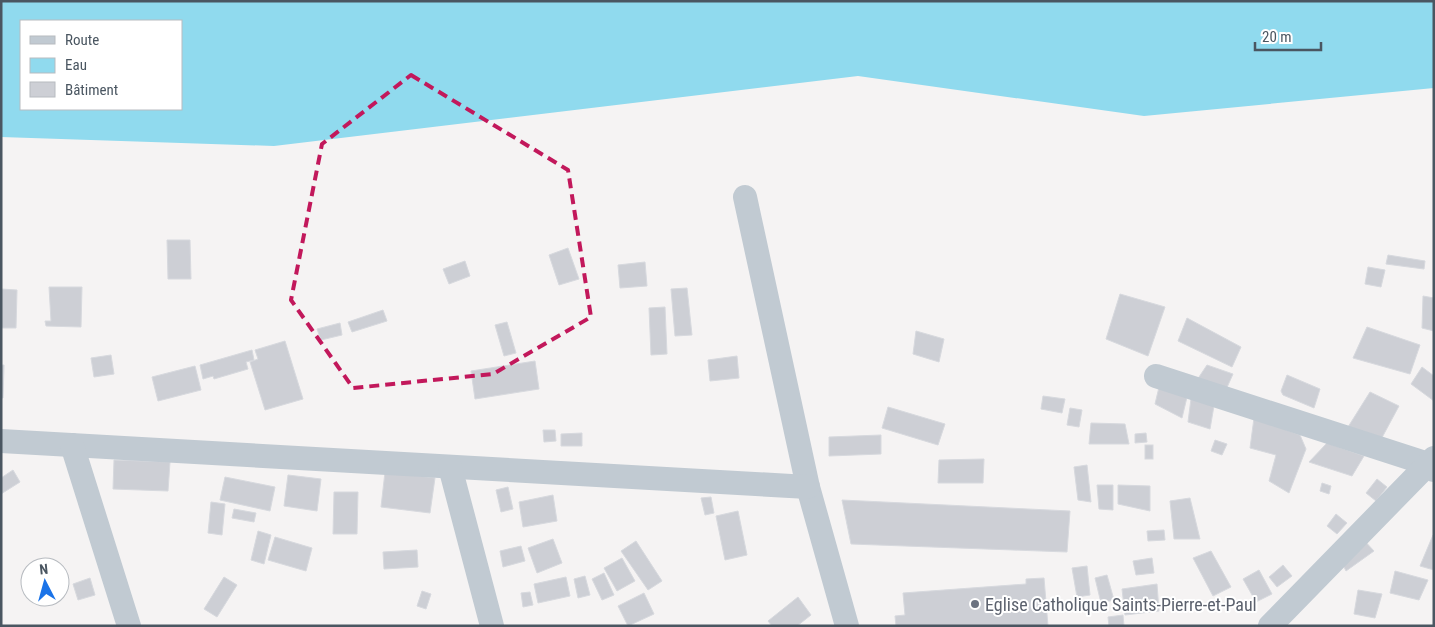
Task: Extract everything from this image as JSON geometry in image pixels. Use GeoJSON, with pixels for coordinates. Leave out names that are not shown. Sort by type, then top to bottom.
{"type":"FeatureCollection","features":[{"type":"Feature","properties":{"kind":"street"},"geometry":{"type":"LineString","coordinates":[[745,196],[808,488],[847,626]]}},
{"type":"Feature","properties":{"kind":"street"},"geometry":{"type":"LineString","coordinates":[[1156,376],[1432,464],[1270,626]]}},
{"type":"Feature","properties":{"kind":"street"},"geometry":{"type":"LineString","coordinates":[[1,441],[808,488]]}},
{"type":"Feature","properties":{"kind":"street"},"geometry":{"type":"LineString","coordinates":[[72,445],[129,626]]}},
{"type":"Feature","properties":{"kind":"street"},"geometry":{"type":"LineString","coordinates":[[450,467],[492,626]]}},
{"type":"Feature","properties":{"kind":"highlighted area"},"geometry":{"type":"Polygon","coordinates":[[[411,75],[568,170],[591,317],[493,374],[353,388],[291,300],[322,144],[411,75]]]}},
{"type":"Feature","properties":{"kind":"water"},"geometry":{"type":"Polygon","coordinates":[[[1,1],[1434,1],[1434,88],[1144,116],[858,76],[274,146],[1,137],[1,1]]]}},
{"type":"Feature","properties":{"kind":"building"},"geometry":{"type":"Polygon","coordinates":[[[167,240],[190,240],[191,279],[168,279],[167,240]]]}},
{"type":"Feature","properties":{"kind":"building"},"geometry":{"type":"Polygon","coordinates":[[[568,248],[579,279],[559,285],[549,255],[568,248]]]}},
{"type":"Feature","properties":{"kind":"building"},"geometry":{"type":"Polygon","coordinates":[[[1388,255],[1425,261],[1424,269],[1386,264],[1388,255]]]}},
{"type":"Feature","properties":{"kind":"building"},"geometry":{"type":"Polygon","coordinates":[[[465,261],[470,276],[449,284],[443,269],[465,261]]]}},
{"type":"Feature","properties":{"kind":"building"},"geometry":{"type":"Polygon","coordinates":[[[645,262],[647,286],[620,288],[618,265],[645,262]]]}},
{"type":"Feature","properties":{"kind":"building"},"geometry":{"type":"Polygon","coordinates":[[[1368,267],[1385,270],[1381,287],[1365,284],[1368,267]]]}},
{"type":"Feature","properties":{"kind":"building"},"geometry":{"type":"Polygon","coordinates":[[[49,287],[82,287],[81,327],[46,326],[45,321],[51,321],[49,287]]]}},
{"type":"Feature","properties":{"kind":"building"},"geometry":{"type":"Polygon","coordinates":[[[687,288],[692,335],[675,336],[671,289],[687,288]]]}},
{"type":"Feature","properties":{"kind":"building"},"geometry":{"type":"Polygon","coordinates":[[[1,289],[17,290],[16,328],[1,328],[1,289]]]}},
{"type":"Feature","properties":{"kind":"building"},"geometry":{"type":"Polygon","coordinates":[[[1120,294],[1165,307],[1148,356],[1106,339],[1120,294]]]}},
{"type":"Feature","properties":{"kind":"building"},"geometry":{"type":"Polygon","coordinates":[[[1423,296],[1434,298],[1434,331],[1422,328],[1423,296]]]}},
{"type":"Feature","properties":{"kind":"building"},"geometry":{"type":"Polygon","coordinates":[[[665,307],[667,354],[651,355],[649,308],[665,307]]]}},
{"type":"Feature","properties":{"kind":"building"},"geometry":{"type":"Polygon","coordinates":[[[383,310],[387,321],[352,332],[348,322],[383,310]]]}},
{"type":"Feature","properties":{"kind":"building"},"geometry":{"type":"Polygon","coordinates":[[[1187,318],[1241,347],[1232,367],[1178,341],[1187,318]]]}},
{"type":"Feature","properties":{"kind":"building"},"geometry":{"type":"Polygon","coordinates":[[[507,322],[516,353],[504,356],[495,325],[507,322]]]}},
{"type":"Feature","properties":{"kind":"building"},"geometry":{"type":"Polygon","coordinates":[[[340,323],[342,335],[321,340],[317,329],[340,323]]]}},
{"type":"Feature","properties":{"kind":"building"},"geometry":{"type":"Polygon","coordinates":[[[1367,327],[1420,345],[1410,374],[1353,358],[1367,327]]]}},
{"type":"Feature","properties":{"kind":"building"},"geometry":{"type":"Polygon","coordinates":[[[916,331],[944,339],[939,362],[913,354],[916,331]]]}},
{"type":"Feature","properties":{"kind":"building"},"geometry":{"type":"Polygon","coordinates":[[[285,341],[303,399],[265,410],[250,362],[258,359],[255,350],[285,341]]]}},
{"type":"Feature","properties":{"kind":"building"},"geometry":{"type":"Polygon","coordinates":[[[252,350],[254,360],[246,362],[248,369],[214,379],[213,376],[203,379],[200,365],[252,350]]]}},
{"type":"Feature","properties":{"kind":"building"},"geometry":{"type":"Polygon","coordinates":[[[111,355],[114,374],[94,377],[91,358],[111,355]]]}},
{"type":"Feature","properties":{"kind":"building"},"geometry":{"type":"Polygon","coordinates":[[[737,356],[739,378],[710,381],[708,360],[737,356]]]}},
{"type":"Feature","properties":{"kind":"building"},"geometry":{"type":"Polygon","coordinates":[[[535,361],[539,389],[475,399],[471,371],[535,361]]]}},
{"type":"Feature","properties":{"kind":"building"},"geometry":{"type":"Polygon","coordinates":[[[1,365],[4,365],[3,398],[1,398],[1,365]]]}},
{"type":"Feature","properties":{"kind":"building"},"geometry":{"type":"Polygon","coordinates":[[[1207,365],[1233,374],[1224,394],[1195,383],[1207,365]]]}},
{"type":"Feature","properties":{"kind":"building"},"geometry":{"type":"Polygon","coordinates":[[[195,366],[201,390],[158,401],[152,377],[195,366]]]}},
{"type":"Feature","properties":{"kind":"building"},"geometry":{"type":"Polygon","coordinates":[[[1422,367],[1434,376],[1434,401],[1411,384],[1422,367]]]}},
{"type":"Feature","properties":{"kind":"building"},"geometry":{"type":"Polygon","coordinates":[[[1287,375],[1320,389],[1314,408],[1283,395],[1281,391],[1287,375]]]}},
{"type":"Feature","properties":{"kind":"building"},"geometry":{"type":"Polygon","coordinates":[[[1160,383],[1188,393],[1182,418],[1155,404],[1160,383]]]}},
{"type":"Feature","properties":{"kind":"building"},"geometry":{"type":"Polygon","coordinates":[[[1192,391],[1215,400],[1210,429],[1188,422],[1192,391]]]}},
{"type":"Feature","properties":{"kind":"building"},"geometry":{"type":"Polygon","coordinates":[[[1370,392],[1399,406],[1378,445],[1343,435],[1370,392]]]}},
{"type":"Feature","properties":{"kind":"building"},"geometry":{"type":"Polygon","coordinates":[[[1043,396],[1065,399],[1062,413],[1041,409],[1043,396]]]}},
{"type":"Feature","properties":{"kind":"building"},"geometry":{"type":"Polygon","coordinates":[[[888,407],[945,424],[938,445],[882,428],[888,407]]]}},
{"type":"Feature","properties":{"kind":"building"},"geometry":{"type":"Polygon","coordinates":[[[1070,408],[1082,410],[1079,427],[1067,425],[1070,408]]]}},
{"type":"Feature","properties":{"kind":"building"},"geometry":{"type":"Polygon","coordinates":[[[1254,418],[1300,435],[1306,449],[1289,493],[1269,481],[1276,455],[1250,448],[1254,418]]]}},
{"type":"Feature","properties":{"kind":"building"},"geometry":{"type":"Polygon","coordinates":[[[1091,423],[1125,424],[1129,444],[1089,444],[1091,423]]]}},
{"type":"Feature","properties":{"kind":"building"},"geometry":{"type":"Polygon","coordinates":[[[543,430],[555,430],[556,441],[544,442],[543,430]]]}},
{"type":"Feature","properties":{"kind":"building"},"geometry":{"type":"Polygon","coordinates":[[[582,433],[582,446],[561,446],[561,434],[582,433]]]}},
{"type":"Feature","properties":{"kind":"building"},"geometry":{"type":"Polygon","coordinates":[[[1146,433],[1147,442],[1135,443],[1135,434],[1146,433]]]}},
{"type":"Feature","properties":{"kind":"building"},"geometry":{"type":"Polygon","coordinates":[[[881,435],[881,454],[829,456],[829,437],[881,435]]]}},
{"type":"Feature","properties":{"kind":"building"},"geometry":{"type":"Polygon","coordinates":[[[1215,440],[1227,444],[1222,455],[1211,451],[1215,440]]]}},
{"type":"Feature","properties":{"kind":"building"},"geometry":{"type":"Polygon","coordinates":[[[1327,443],[1364,456],[1352,476],[1309,462],[1327,443]]]}},
{"type":"Feature","properties":{"kind":"building"},"geometry":{"type":"Polygon","coordinates":[[[1145,445],[1153,445],[1153,459],[1145,459],[1145,445]]]}},
{"type":"Feature","properties":{"kind":"building"},"geometry":{"type":"Polygon","coordinates":[[[984,459],[983,483],[938,483],[939,460],[984,459]]]}},
{"type":"Feature","properties":{"kind":"building"},"geometry":{"type":"Polygon","coordinates":[[[114,460],[170,462],[168,491],[113,489],[114,460]]]}},
{"type":"Feature","properties":{"kind":"building"},"geometry":{"type":"Polygon","coordinates":[[[1087,465],[1091,502],[1078,500],[1074,467],[1087,465]]]}},
{"type":"Feature","properties":{"kind":"building"},"geometry":{"type":"Polygon","coordinates":[[[13,470],[20,482],[1,494],[1,478],[13,470]]]}},
{"type":"Feature","properties":{"kind":"building"},"geometry":{"type":"Polygon","coordinates":[[[385,472],[435,478],[430,513],[381,507],[385,472]]]}},
{"type":"Feature","properties":{"kind":"building"},"geometry":{"type":"Polygon","coordinates":[[[288,475],[321,479],[317,511],[284,506],[288,475]]]}},
{"type":"Feature","properties":{"kind":"building"},"geometry":{"type":"Polygon","coordinates":[[[225,477],[275,487],[270,511],[220,500],[225,477]]]}},
{"type":"Feature","properties":{"kind":"building"},"geometry":{"type":"Polygon","coordinates":[[[1377,479],[1387,487],[1376,501],[1366,493],[1377,479]]]}},
{"type":"Feature","properties":{"kind":"building"},"geometry":{"type":"Polygon","coordinates":[[[1322,483],[1331,486],[1329,494],[1320,491],[1322,483]]]}},
{"type":"Feature","properties":{"kind":"building"},"geometry":{"type":"Polygon","coordinates":[[[1097,485],[1113,485],[1113,510],[1099,509],[1097,485]]]}},
{"type":"Feature","properties":{"kind":"building"},"geometry":{"type":"Polygon","coordinates":[[[1118,485],[1150,486],[1150,511],[1118,504],[1118,485]]]}},
{"type":"Feature","properties":{"kind":"building"},"geometry":{"type":"Polygon","coordinates":[[[508,487],[513,509],[501,512],[496,490],[508,487]]]}},
{"type":"Feature","properties":{"kind":"building"},"geometry":{"type":"Polygon","coordinates":[[[334,492],[358,492],[357,534],[333,534],[334,492]]]}},
{"type":"Feature","properties":{"kind":"building"},"geometry":{"type":"Polygon","coordinates":[[[553,495],[557,521],[523,527],[519,502],[553,495]]]}},
{"type":"Feature","properties":{"kind":"building"},"geometry":{"type":"Polygon","coordinates":[[[711,497],[714,513],[705,515],[701,498],[711,497]]]}},
{"type":"Feature","properties":{"kind":"building"},"geometry":{"type":"Polygon","coordinates":[[[1190,498],[1200,539],[1174,539],[1170,501],[1190,498]]]}},
{"type":"Feature","properties":{"kind":"building"},"geometry":{"type":"Polygon","coordinates":[[[842,500],[1070,511],[1067,552],[851,544],[842,500]]]}},
{"type":"Feature","properties":{"kind":"building"},"geometry":{"type":"Polygon","coordinates":[[[211,502],[225,504],[222,535],[208,533],[211,502]]]}},
{"type":"Feature","properties":{"kind":"building"},"geometry":{"type":"Polygon","coordinates":[[[234,509],[256,513],[254,522],[232,518],[234,509]]]}},
{"type":"Feature","properties":{"kind":"building"},"geometry":{"type":"Polygon","coordinates":[[[738,511],[747,555],[725,560],[716,516],[738,511]]]}},
{"type":"Feature","properties":{"kind":"building"},"geometry":{"type":"Polygon","coordinates":[[[1336,514],[1347,523],[1337,534],[1327,526],[1336,514]]]}},
{"type":"Feature","properties":{"kind":"building"},"geometry":{"type":"Polygon","coordinates":[[[1164,530],[1165,540],[1148,541],[1147,531],[1164,530]]]}},
{"type":"Feature","properties":{"kind":"building"},"geometry":{"type":"Polygon","coordinates":[[[258,531],[271,535],[264,564],[251,560],[258,531]]]}},
{"type":"Feature","properties":{"kind":"building"},"geometry":{"type":"Polygon","coordinates":[[[1434,535],[1434,570],[1420,566],[1434,535]]]}},
{"type":"Feature","properties":{"kind":"building"},"geometry":{"type":"Polygon","coordinates":[[[275,537],[312,548],[306,571],[268,560],[275,537]]]}},
{"type":"Feature","properties":{"kind":"building"},"geometry":{"type":"Polygon","coordinates":[[[1361,537],[1374,551],[1346,571],[1339,557],[1361,537]]]}},
{"type":"Feature","properties":{"kind":"building"},"geometry":{"type":"Polygon","coordinates":[[[553,539],[562,563],[537,573],[528,548],[553,539]]]}},
{"type":"Feature","properties":{"kind":"building"},"geometry":{"type":"Polygon","coordinates":[[[636,541],[662,581],[648,590],[621,551],[636,541]]]}},
{"type":"Feature","properties":{"kind":"building"},"geometry":{"type":"Polygon","coordinates":[[[521,546],[525,561],[503,567],[500,551],[521,546]]]}},
{"type":"Feature","properties":{"kind":"building"},"geometry":{"type":"Polygon","coordinates":[[[417,550],[418,567],[384,569],[383,552],[417,550]]]}},
{"type":"Feature","properties":{"kind":"building"},"geometry":{"type":"Polygon","coordinates":[[[1211,551],[1231,587],[1213,596],[1193,558],[1211,551]]]}},
{"type":"Feature","properties":{"kind":"building"},"geometry":{"type":"Polygon","coordinates":[[[622,558],[635,581],[617,591],[604,568],[622,558]]]}},
{"type":"Feature","properties":{"kind":"building"},"geometry":{"type":"Polygon","coordinates":[[[1152,558],[1154,573],[1136,575],[1133,561],[1152,558]]]}},
{"type":"Feature","properties":{"kind":"building"},"geometry":{"type":"Polygon","coordinates":[[[1283,565],[1292,576],[1277,587],[1269,577],[1283,565]]]}},
{"type":"Feature","properties":{"kind":"building"},"geometry":{"type":"Polygon","coordinates":[[[1087,566],[1090,595],[1077,597],[1072,568],[1087,566]]]}},
{"type":"Feature","properties":{"kind":"building"},"geometry":{"type":"Polygon","coordinates":[[[1259,570],[1272,594],[1256,602],[1243,579],[1259,570]]]}},
{"type":"Feature","properties":{"kind":"building"},"geometry":{"type":"Polygon","coordinates":[[[1395,571],[1428,580],[1419,600],[1390,593],[1395,571]]]}},
{"type":"Feature","properties":{"kind":"building"},"geometry":{"type":"Polygon","coordinates":[[[604,573],[614,595],[602,600],[592,579],[604,573]]]}},
{"type":"Feature","properties":{"kind":"building"},"geometry":{"type":"Polygon","coordinates":[[[1107,575],[1114,600],[1101,603],[1095,578],[1107,575]]]}},
{"type":"Feature","properties":{"kind":"building"},"geometry":{"type":"Polygon","coordinates":[[[585,576],[590,595],[578,598],[574,579],[585,576]]]}},
{"type":"Feature","properties":{"kind":"building"},"geometry":{"type":"Polygon","coordinates":[[[224,577],[237,585],[217,617],[204,609],[224,577]]]}},
{"type":"Feature","properties":{"kind":"building"},"geometry":{"type":"Polygon","coordinates":[[[566,577],[570,596],[538,603],[534,584],[566,577]]]}},
{"type":"Feature","properties":{"kind":"building"},"geometry":{"type":"Polygon","coordinates":[[[90,578],[95,595],[78,600],[73,584],[90,578]]]}},
{"type":"Feature","properties":{"kind":"building","name":"Eglise Catholique Saints-Pierre-et-Paul"},"geometry":{"type":"Polygon","coordinates":[[[1044,578],[1048,626],[896,626],[895,616],[905,615],[903,593],[1026,584],[1026,579],[1044,578]]]}},
{"type":"Feature","properties":{"kind":"building"},"geometry":{"type":"Polygon","coordinates":[[[1157,584],[1159,611],[1125,615],[1122,589],[1157,584]]]}},
{"type":"Feature","properties":{"kind":"building"},"geometry":{"type":"Polygon","coordinates":[[[1358,590],[1382,594],[1375,618],[1354,614],[1358,590]]]}},
{"type":"Feature","properties":{"kind":"building"},"geometry":{"type":"Polygon","coordinates":[[[422,591],[431,594],[426,609],[417,606],[422,591]]]}},
{"type":"Feature","properties":{"kind":"building"},"geometry":{"type":"Polygon","coordinates":[[[530,592],[533,605],[523,607],[521,593],[530,592]]]}},
{"type":"Feature","properties":{"kind":"building"},"geometry":{"type":"Polygon","coordinates":[[[644,593],[654,614],[628,626],[618,606],[644,593]]]}},
{"type":"Feature","properties":{"kind":"building"},"geometry":{"type":"Polygon","coordinates":[[[798,597],[811,615],[797,626],[772,626],[768,621],[798,597]]]}},
{"type":"Feature","properties":{"kind":"building"},"geometry":{"type":"Polygon","coordinates":[[[1123,615],[1124,626],[1109,626],[1108,617],[1123,615]]]}},
{"type":"Feature","properties":{"kind":"place","name":"Eglise Catholique Saints-Pierre-et-Paul"},"geometry":{"type":"Point","coordinates":[975,604]}}]}
